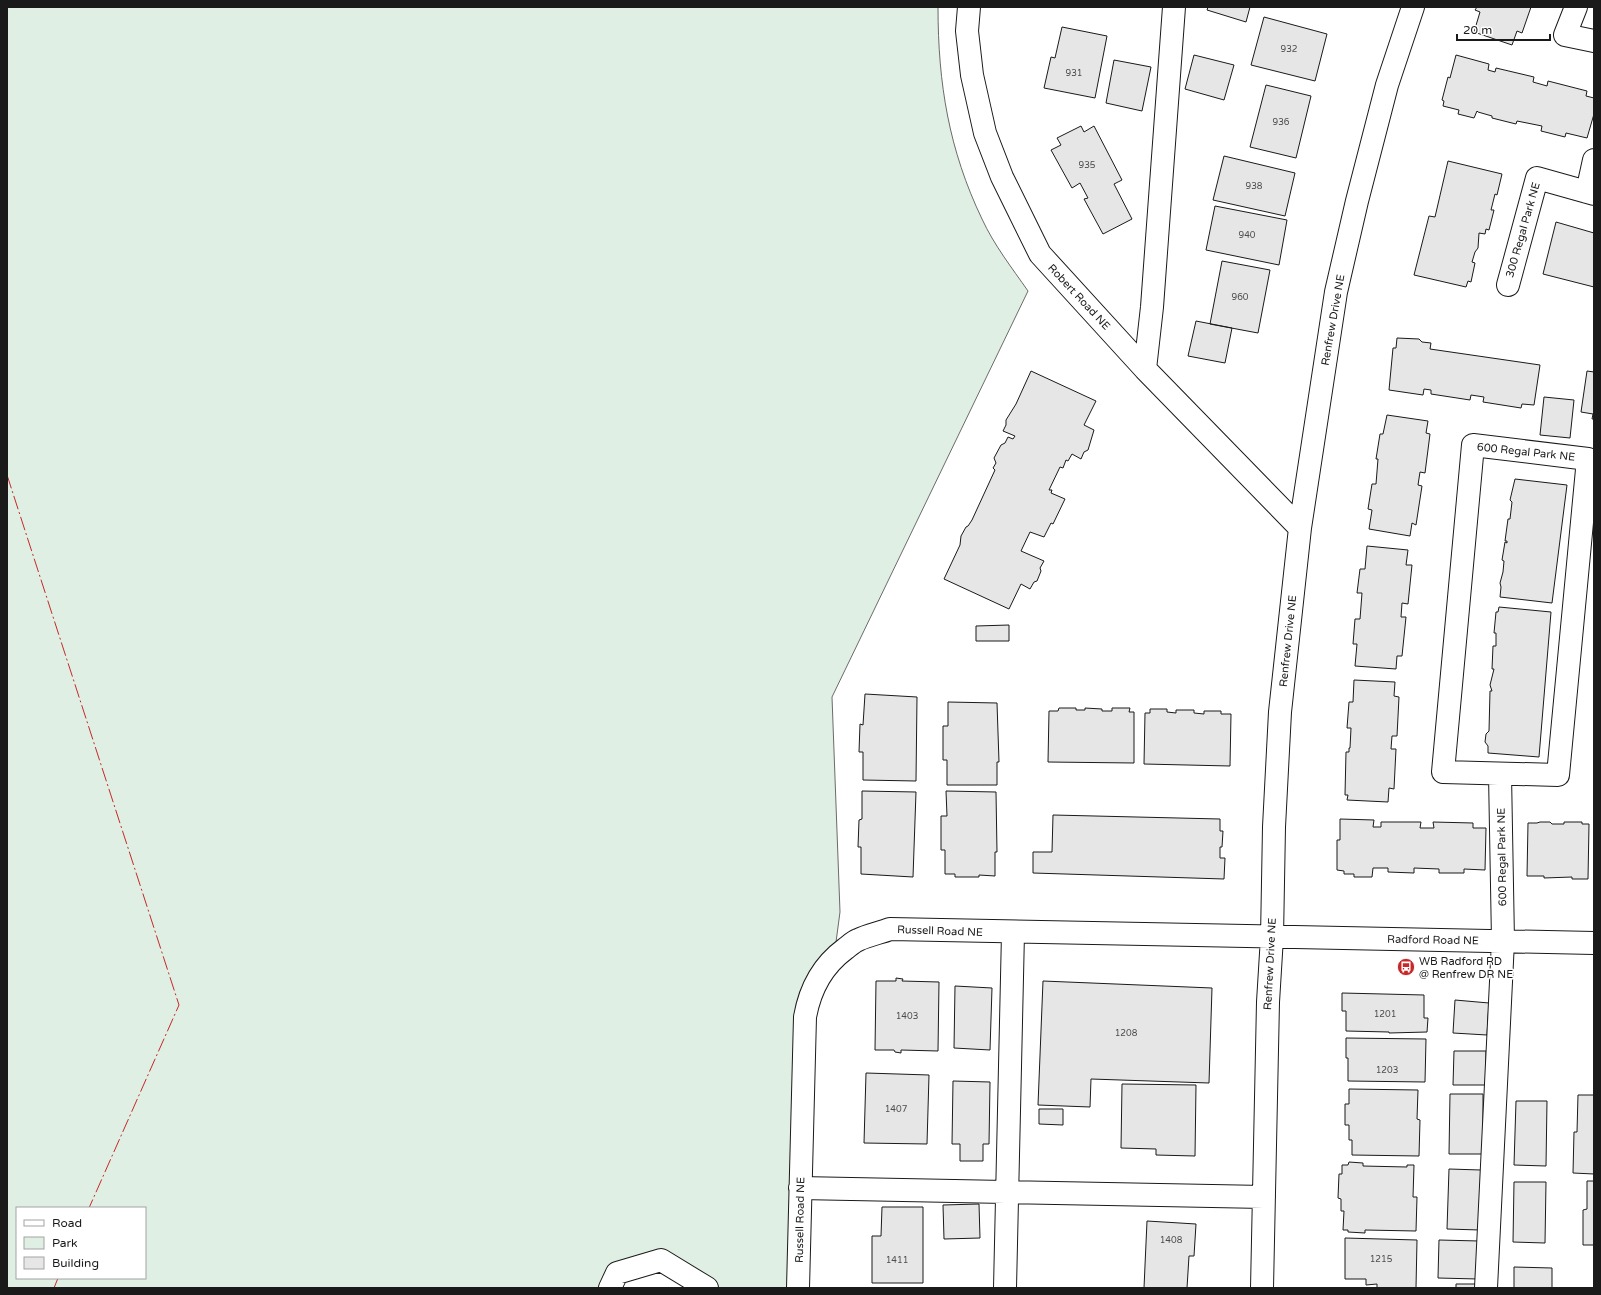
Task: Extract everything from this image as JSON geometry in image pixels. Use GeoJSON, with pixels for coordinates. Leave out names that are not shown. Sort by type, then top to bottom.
{"type":"FeatureCollection","features":[{"type":"Feature","properties":{"kind":"street","name":"Robert Road NE"},"geometry":{"type":"LineString","coordinates":[[969,7],[967,31],[972,75],[985,133],[1002,177],[1040,254],[1145,369],[1300,528]]}},
{"type":"Feature","properties":{"kind":"street"},"geometry":{"type":"LineString","coordinates":[[1145,369],[1152,307],[1174,7]]}},
{"type":"Feature","properties":{"kind":"street","name":"Renfrew Drive NE"},"geometry":{"type":"LineString","coordinates":[[1262,1288],[1268,1002],[1272,937],[1274,827],[1280,712],[1300,528],[1336,292],[1356,201],[1387,85],[1413,7]]}},
{"type":"Feature","properties":{"kind":"street"},"geometry":{"type":"LineString","coordinates":[[1576,7],[1565,35],[1594,41]]}},
{"type":"Feature","properties":{"kind":"street","name":"300 Regal Park NE"},"geometry":{"type":"LineString","coordinates":[[1508,285],[1537,178],[1590,193],[1594,160]]}},
{"type":"Feature","properties":{"kind":"street","name":"600 Regal Park NE"},"geometry":{"type":"LineString","coordinates":[[1473,445],[1588,459],[1558,775],[1500,774],[1443,772],[1473,445]]}},
{"type":"Feature","properties":{"kind":"street","name":"600 Regal Park NE"},"geometry":{"type":"LineString","coordinates":[[1486,1288],[1503,941],[1500,774]]}},
{"type":"Feature","properties":{"kind":"street","name":"Russell Road NE"},"geometry":{"type":"LineString","coordinates":[[798,1288],[805,1017],[813,986],[834,957],[857,940],[890,930],[1272,937]]}},
{"type":"Feature","properties":{"kind":"street"},"geometry":{"type":"LineString","coordinates":[[1005,1288],[1013,933]]}},
{"type":"Feature","properties":{"kind":"street","name":"Radford Road NE"},"geometry":{"type":"LineString","coordinates":[[1272,937],[1594,943]]}},
{"type":"Feature","properties":{"kind":"street"},"geometry":{"type":"LineString","coordinates":[[800,1188],[1264,1197]]}},
{"type":"Feature","properties":{"kind":"street"},"geometry":{"type":"LineString","coordinates":[[610,1288],[617,1273],[661,1260],[707,1288]]}},
{"type":"Feature","properties":{"kind":"green space"},"geometry":{"type":"Polygon","coordinates":[[[7,7],[938,7],[940,63],[943,90],[961,168],[987,229],[1028,291],[832,697],[840,912],[834,957],[813,986],[798,1288],[707,1288],[661,1260],[610,1288],[7,1288],[7,7]]]}},
{"type":"Feature","properties":{"kind":"building"},"geometry":{"type":"Polygon","coordinates":[[[1208,7],[1250,7],[1246,22],[1207,10],[1208,7]]]}},
{"type":"Feature","properties":{"kind":"building"},"geometry":{"type":"Polygon","coordinates":[[[1477,7],[1531,7],[1522,33],[1517,31],[1512,45],[1474,32],[1480,12],[1475,10],[1477,7]]]}},
{"type":"Feature","properties":{"kind":"building"},"geometry":{"type":"Polygon","coordinates":[[[1264,17],[1327,34],[1315,81],[1251,65],[1264,17]]]}},
{"type":"Feature","properties":{"kind":"building"},"geometry":{"type":"Polygon","coordinates":[[[1062,27],[1107,36],[1095,98],[1044,88],[1051,57],[1055,58],[1062,27]]]}},
{"type":"Feature","properties":{"kind":"building"},"geometry":{"type":"Polygon","coordinates":[[[1194,55],[1234,65],[1224,100],[1185,89],[1194,55]]]}},
{"type":"Feature","properties":{"kind":"building"},"geometry":{"type":"Polygon","coordinates":[[[1456,55],[1489,64],[1488,70],[1495,72],[1496,68],[1534,77],[1533,82],[1547,86],[1548,81],[1587,91],[1586,96],[1594,98],[1594,114],[1587,138],[1566,133],[1565,137],[1541,131],[1542,126],[1517,121],[1516,124],[1492,118],[1492,116],[1477,111],[1474,118],[1458,114],[1459,110],[1443,106],[1444,101],[1442,100],[1456,55]]]}},
{"type":"Feature","properties":{"kind":"building"},"geometry":{"type":"Polygon","coordinates":[[[1114,60],[1151,67],[1142,111],[1106,103],[1114,60]]]}},
{"type":"Feature","properties":{"kind":"building"},"geometry":{"type":"Polygon","coordinates":[[[1266,85],[1311,96],[1296,158],[1250,147],[1266,85]]]}},
{"type":"Feature","properties":{"kind":"building"},"geometry":{"type":"Polygon","coordinates":[[[1081,126],[1084,132],[1094,126],[1122,180],[1114,184],[1132,219],[1103,234],[1084,199],[1088,198],[1080,183],[1072,188],[1051,150],[1061,145],[1057,138],[1081,126]]]}},
{"type":"Feature","properties":{"kind":"building"},"geometry":{"type":"Polygon","coordinates":[[[1224,156],[1295,173],[1285,216],[1213,200],[1224,156]]]}},
{"type":"Feature","properties":{"kind":"building"},"geometry":{"type":"Polygon","coordinates":[[[1448,161],[1502,174],[1497,195],[1495,194],[1491,210],[1494,210],[1489,230],[1486,229],[1485,234],[1479,233],[1478,248],[1472,262],[1475,263],[1471,282],[1468,281],[1466,287],[1414,275],[1429,216],[1435,217],[1448,161]]]}},
{"type":"Feature","properties":{"kind":"building"},"geometry":{"type":"Polygon","coordinates":[[[1215,206],[1287,220],[1279,265],[1206,250],[1215,206]]]}},
{"type":"Feature","properties":{"kind":"building"},"geometry":{"type":"Polygon","coordinates":[[[1556,222],[1594,233],[1594,287],[1543,274],[1556,222]]]}},
{"type":"Feature","properties":{"kind":"building"},"geometry":{"type":"Polygon","coordinates":[[[1222,261],[1270,270],[1258,333],[1210,324],[1222,261]]]}},
{"type":"Feature","properties":{"kind":"building"},"geometry":{"type":"Polygon","coordinates":[[[1196,321],[1232,328],[1225,363],[1188,356],[1196,321]]]}},
{"type":"Feature","properties":{"kind":"building"},"geometry":{"type":"Polygon","coordinates":[[[1397,338],[1419,339],[1422,342],[1431,343],[1430,349],[1540,365],[1534,405],[1522,404],[1521,408],[1483,402],[1484,397],[1471,395],[1470,400],[1431,394],[1431,390],[1424,389],[1423,395],[1389,390],[1393,348],[1396,348],[1397,338]]]}},
{"type":"Feature","properties":{"kind":"building"},"geometry":{"type":"Polygon","coordinates":[[[1031,371],[1096,401],[1084,425],[1094,430],[1088,450],[1084,452],[1081,459],[1072,454],[1068,461],[1066,460],[1063,468],[1060,467],[1049,490],[1052,490],[1051,493],[1065,499],[1053,524],[1051,523],[1044,537],[1030,532],[1021,551],[1044,561],[1040,568],[1041,571],[1037,581],[1034,582],[1030,589],[1021,584],[1009,609],[944,579],[960,545],[961,536],[972,520],[995,470],[993,468],[996,463],[994,458],[1001,445],[1005,443],[1008,437],[1013,439],[1015,436],[1003,431],[1006,425],[1006,420],[1016,404],[1031,371]]]}},
{"type":"Feature","properties":{"kind":"building"},"geometry":{"type":"Polygon","coordinates":[[[1587,371],[1594,372],[1594,419],[1592,419],[1593,414],[1581,412],[1587,371]]]}},
{"type":"Feature","properties":{"kind":"building"},"geometry":{"type":"Polygon","coordinates":[[[1544,397],[1574,400],[1570,438],[1540,435],[1544,397]]]}},
{"type":"Feature","properties":{"kind":"building"},"geometry":{"type":"Polygon","coordinates":[[[1387,415],[1428,421],[1426,433],[1430,434],[1425,473],[1420,472],[1418,485],[1422,486],[1416,525],[1412,523],[1410,536],[1369,529],[1372,510],[1368,509],[1372,484],[1376,484],[1378,459],[1376,459],[1380,434],[1383,434],[1387,415]]]}},
{"type":"Feature","properties":{"kind":"building"},"geometry":{"type":"Polygon","coordinates":[[[1515,479],[1567,485],[1552,603],[1500,597],[1500,583],[1504,561],[1502,560],[1505,542],[1507,543],[1507,541],[1505,541],[1512,502],[1510,500],[1515,479]]]}},
{"type":"Feature","properties":{"kind":"building"},"geometry":{"type":"Polygon","coordinates":[[[1367,546],[1408,550],[1406,565],[1412,565],[1408,604],[1402,603],[1401,617],[1406,617],[1402,656],[1397,656],[1396,669],[1355,666],[1357,644],[1353,644],[1355,619],[1360,619],[1362,593],[1357,593],[1360,569],[1365,569],[1367,546]]]}},
{"type":"Feature","properties":{"kind":"building"},"geometry":{"type":"Polygon","coordinates":[[[1499,607],[1551,612],[1539,757],[1488,753],[1488,746],[1485,742],[1486,734],[1489,731],[1490,691],[1492,691],[1490,685],[1494,669],[1492,669],[1493,646],[1496,646],[1496,633],[1494,633],[1496,612],[1498,612],[1499,607]]]}},
{"type":"Feature","properties":{"kind":"building"},"geometry":{"type":"Polygon","coordinates":[[[1009,625],[1009,641],[976,641],[976,626],[1009,625]]]}},
{"type":"Feature","properties":{"kind":"building"},"geometry":{"type":"Polygon","coordinates":[[[1354,680],[1395,682],[1394,696],[1399,697],[1397,736],[1392,736],[1391,749],[1396,749],[1394,789],[1389,788],[1388,802],[1347,800],[1348,795],[1345,795],[1346,752],[1349,752],[1350,748],[1351,728],[1347,728],[1349,702],[1353,702],[1354,680]]]}},
{"type":"Feature","properties":{"kind":"building"},"geometry":{"type":"Polygon","coordinates":[[[865,694],[917,697],[916,781],[863,780],[863,752],[859,752],[860,724],[863,725],[865,694]]]}},
{"type":"Feature","properties":{"kind":"building"},"geometry":{"type":"Polygon","coordinates":[[[948,702],[997,703],[999,762],[997,762],[997,785],[947,785],[947,760],[943,760],[943,726],[948,726],[948,702]]]}},
{"type":"Feature","properties":{"kind":"building"},"geometry":{"type":"Polygon","coordinates":[[[1059,708],[1076,708],[1076,710],[1085,710],[1085,708],[1112,711],[1112,708],[1130,708],[1129,712],[1134,712],[1134,763],[1048,762],[1049,711],[1058,711],[1059,708]]]}},
{"type":"Feature","properties":{"kind":"building"},"geometry":{"type":"Polygon","coordinates":[[[1150,709],[1167,709],[1167,712],[1176,713],[1176,710],[1194,710],[1194,713],[1204,714],[1204,711],[1221,711],[1221,714],[1231,714],[1230,766],[1144,764],[1145,713],[1150,713],[1150,709]]]}},
{"type":"Feature","properties":{"kind":"building"},"geometry":{"type":"Polygon","coordinates":[[[862,791],[916,792],[913,877],[861,874],[861,847],[858,847],[859,820],[862,819],[862,791]]]}},
{"type":"Feature","properties":{"kind":"building"},"geometry":{"type":"Polygon","coordinates":[[[946,791],[996,792],[997,852],[995,852],[995,876],[979,875],[979,877],[955,877],[955,874],[945,874],[945,850],[941,850],[941,816],[947,816],[946,791]]]}},
{"type":"Feature","properties":{"kind":"building"},"geometry":{"type":"Polygon","coordinates":[[[1053,815],[1220,819],[1220,831],[1223,831],[1222,847],[1220,847],[1220,858],[1225,858],[1224,879],[1033,873],[1033,852],[1052,852],[1053,815]]]}},
{"type":"Feature","properties":{"kind":"building"},"geometry":{"type":"Polygon","coordinates":[[[1340,819],[1374,820],[1373,827],[1381,827],[1381,822],[1421,822],[1420,828],[1434,828],[1433,822],[1473,823],[1473,828],[1486,828],[1485,870],[1464,869],[1464,873],[1439,873],[1439,869],[1414,868],[1414,873],[1388,872],[1388,868],[1373,868],[1372,877],[1354,877],[1354,874],[1344,874],[1344,871],[1337,870],[1337,840],[1340,840],[1340,819]]]}},
{"type":"Feature","properties":{"kind":"building"},"geometry":{"type":"Polygon","coordinates":[[[1540,822],[1564,824],[1564,822],[1582,822],[1582,824],[1589,824],[1588,879],[1572,879],[1572,877],[1544,878],[1544,876],[1527,876],[1528,823],[1540,822]]]}},
{"type":"Feature","properties":{"kind":"building"},"geometry":{"type":"Polygon","coordinates":[[[896,978],[903,979],[902,981],[939,982],[938,1051],[901,1050],[901,1053],[895,1052],[894,1050],[875,1050],[876,981],[896,981],[896,978]]]}},
{"type":"Feature","properties":{"kind":"building"},"geometry":{"type":"Polygon","coordinates":[[[1043,981],[1212,988],[1209,1083],[1091,1079],[1090,1107],[1038,1105],[1043,981]]]}},
{"type":"Feature","properties":{"kind":"building"},"geometry":{"type":"Polygon","coordinates":[[[955,986],[992,988],[990,1050],[954,1048],[955,986]]]}},
{"type":"Feature","properties":{"kind":"building"},"geometry":{"type":"Polygon","coordinates":[[[1342,993],[1424,995],[1424,1018],[1428,1018],[1427,1032],[1389,1033],[1346,1031],[1346,1011],[1342,1011],[1342,993]]]}},
{"type":"Feature","properties":{"kind":"building"},"geometry":{"type":"Polygon","coordinates":[[[1455,1000],[1489,1003],[1487,1035],[1453,1033],[1455,1000]]]}},
{"type":"Feature","properties":{"kind":"building"},"geometry":{"type":"Polygon","coordinates":[[[1346,1038],[1426,1039],[1425,1082],[1348,1081],[1346,1038]]]}},
{"type":"Feature","properties":{"kind":"building"},"geometry":{"type":"Polygon","coordinates":[[[1454,1051],[1486,1051],[1486,1085],[1453,1085],[1454,1051]]]}},
{"type":"Feature","properties":{"kind":"building"},"geometry":{"type":"Polygon","coordinates":[[[866,1073],[929,1075],[927,1144],[864,1143],[866,1073]]]}},
{"type":"Feature","properties":{"kind":"building"},"geometry":{"type":"Polygon","coordinates":[[[953,1081],[990,1082],[989,1144],[983,1144],[983,1161],[960,1161],[960,1144],[952,1144],[953,1081]]]}},
{"type":"Feature","properties":{"kind":"building"},"geometry":{"type":"Polygon","coordinates":[[[1122,1084],[1196,1085],[1195,1156],[1156,1155],[1156,1149],[1121,1148],[1122,1084]]]}},
{"type":"Feature","properties":{"kind":"building"},"geometry":{"type":"Polygon","coordinates":[[[1349,1089],[1418,1090],[1417,1119],[1420,1120],[1419,1156],[1352,1155],[1352,1140],[1349,1140],[1349,1125],[1345,1125],[1345,1104],[1349,1104],[1349,1089]]]}},
{"type":"Feature","properties":{"kind":"building"},"geometry":{"type":"Polygon","coordinates":[[[1450,1094],[1483,1094],[1483,1154],[1449,1154],[1450,1094]]]}},
{"type":"Feature","properties":{"kind":"building"},"geometry":{"type":"Polygon","coordinates":[[[1578,1095],[1594,1095],[1594,1174],[1573,1173],[1574,1132],[1577,1132],[1578,1095]]]}},
{"type":"Feature","properties":{"kind":"building"},"geometry":{"type":"Polygon","coordinates":[[[1516,1101],[1547,1101],[1546,1166],[1514,1165],[1516,1101]]]}},
{"type":"Feature","properties":{"kind":"building"},"geometry":{"type":"Polygon","coordinates":[[[1039,1109],[1063,1109],[1063,1125],[1039,1124],[1039,1109]]]}},
{"type":"Feature","properties":{"kind":"building"},"geometry":{"type":"Polygon","coordinates":[[[1349,1162],[1363,1163],[1363,1166],[1407,1167],[1407,1165],[1414,1165],[1413,1197],[1417,1197],[1416,1231],[1365,1230],[1365,1233],[1348,1232],[1348,1230],[1343,1230],[1344,1211],[1341,1211],[1341,1199],[1338,1198],[1339,1174],[1342,1174],[1342,1165],[1348,1165],[1349,1162]]]}},
{"type":"Feature","properties":{"kind":"building"},"geometry":{"type":"Polygon","coordinates":[[[1449,1169],[1481,1170],[1480,1230],[1447,1229],[1449,1169]]]}},
{"type":"Feature","properties":{"kind":"building"},"geometry":{"type":"Polygon","coordinates":[[[1587,1181],[1594,1181],[1594,1245],[1583,1245],[1583,1210],[1587,1209],[1587,1181]]]}},
{"type":"Feature","properties":{"kind":"building"},"geometry":{"type":"Polygon","coordinates":[[[1514,1182],[1546,1182],[1545,1243],[1513,1242],[1514,1182]]]}},
{"type":"Feature","properties":{"kind":"building"},"geometry":{"type":"Polygon","coordinates":[[[979,1204],[980,1238],[944,1239],[943,1205],[979,1204]]]}},
{"type":"Feature","properties":{"kind":"building"},"geometry":{"type":"Polygon","coordinates":[[[882,1207],[923,1207],[923,1283],[872,1283],[872,1236],[881,1236],[882,1207]]]}},
{"type":"Feature","properties":{"kind":"building"},"geometry":{"type":"Polygon","coordinates":[[[1147,1221],[1196,1224],[1194,1256],[1189,1256],[1187,1288],[1144,1288],[1147,1221]]]}},
{"type":"Feature","properties":{"kind":"building"},"geometry":{"type":"Polygon","coordinates":[[[1345,1238],[1417,1240],[1416,1288],[1377,1288],[1377,1284],[1366,1285],[1366,1279],[1345,1279],[1345,1238]]]}},
{"type":"Feature","properties":{"kind":"building"},"geometry":{"type":"Polygon","coordinates":[[[1439,1240],[1479,1241],[1478,1279],[1438,1278],[1439,1240]]]}},
{"type":"Feature","properties":{"kind":"building"},"geometry":{"type":"Polygon","coordinates":[[[1514,1267],[1552,1268],[1552,1288],[1514,1288],[1514,1267]]]}},
{"type":"Feature","properties":{"kind":"building"},"geometry":{"type":"Polygon","coordinates":[[[1456,1284],[1480,1284],[1480,1288],[1456,1288],[1456,1284]]]}},
{"type":"Feature","properties":{"kind":"power"},"geometry":{"type":"LineString","coordinates":[[7,475],[179,1005],[89,1207]]}},
{"type":"Feature","properties":{"kind":"power"},"geometry":{"type":"LineString","coordinates":[[54,1288],[58,1279]]}},
{"type":"Feature","properties":{"kind":"place","name":"WB Radford RD @ Renfrew DR NE"},"geometry":{"type":"Point","coordinates":[1406,967]}}]}
